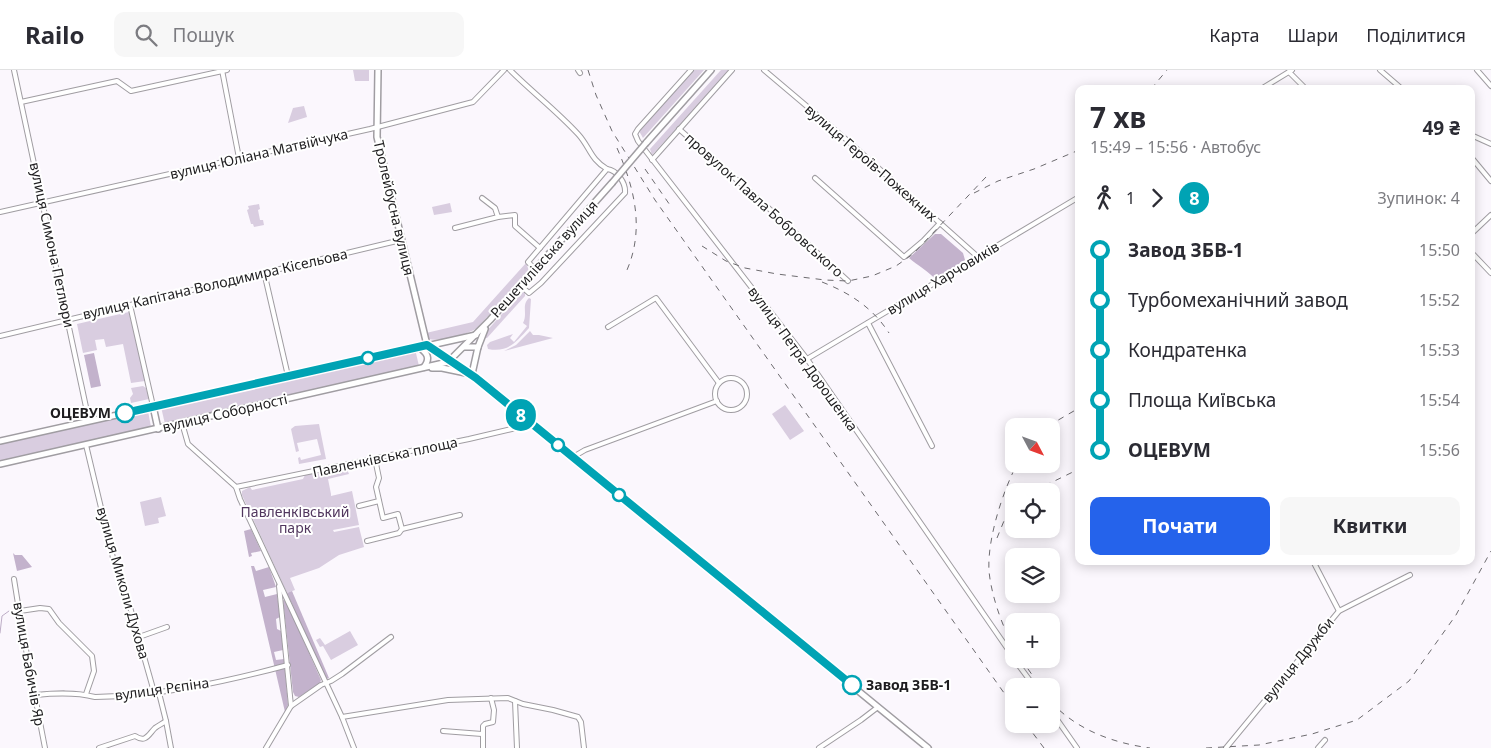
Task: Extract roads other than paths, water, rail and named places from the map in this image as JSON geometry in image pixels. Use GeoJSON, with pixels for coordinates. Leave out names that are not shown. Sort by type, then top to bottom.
{"type":"FeatureCollection","features":[{"type":"Feature","properties":{"kind":"main road","name":"Тролейбусна вулиця"},"geometry":{"type":"LineString","coordinates":[[378,70],[376,137],[427,345]]}},
{"type":"Feature","properties":{"kind":"main road","name":"Решетилівська вулиця"},"geometry":{"type":"LineString","coordinates":[[450,360],[477,334],[536,270],[710,70]]}},
{"type":"Feature","properties":{"kind":"main road"},"geometry":{"type":"LineString","coordinates":[[472,374],[478,347],[490,320]]}},
{"type":"Feature","properties":{"kind":"main road"},"geometry":{"type":"LineString","coordinates":[[427,345],[477,334]]}},
{"type":"Feature","properties":{"kind":"main road"},"geometry":{"type":"LineString","coordinates":[[427,345],[472,374],[928,748]]}},
{"type":"Feature","properties":{"kind":"main road","name":"вулиця Соборності"},"geometry":{"type":"LineString","coordinates":[[0,441],[427,345]]}},
{"type":"Feature","properties":{"kind":"main road"},"geometry":{"type":"LineString","coordinates":[[464,346],[478,347]]}},
{"type":"Feature","properties":{"kind":"main road"},"geometry":{"type":"LineString","coordinates":[[419,347],[426,352],[428,358],[424,368]]}},
{"type":"Feature","properties":{"kind":"main road","name":"вулиця Соборності"},"geometry":{"type":"LineString","coordinates":[[0,464],[424,368],[450,360]]}},
{"type":"Feature","properties":{"kind":"main road"},"geometry":{"type":"LineString","coordinates":[[424,368],[442,368],[472,374]]}},
{"type":"Feature","properties":{"kind":"main road"},"geometry":{"type":"LineString","coordinates":[[153,406],[158,429]]}},
{"type":"Feature","properties":{"kind":"street","name":"вулиця Симона Петлюри"},"geometry":{"type":"LineString","coordinates":[[14,70],[89,421]]}},
{"type":"Feature","properties":{"kind":"street"},"geometry":{"type":"LineString","coordinates":[[21,102],[119,81],[131,91],[227,70]]}},
{"type":"Feature","properties":{"kind":"street","name":"вулиця Юліана Матвійчука"},"geometry":{"type":"LineString","coordinates":[[0,212],[376,127],[473,102],[504,70]]}},
{"type":"Feature","properties":{"kind":"street"},"geometry":{"type":"LineString","coordinates":[[510,70],[580,136],[594,160],[607,169],[613,170],[623,182],[625,190],[541,284],[529,294],[521,286]]}},
{"type":"Feature","properties":{"kind":"street","name":"вулиця Петра Дорошенка"},"geometry":{"type":"LineString","coordinates":[[691,70],[636,132],[638,142],[807,359],[1005,645]]}},
{"type":"Feature","properties":{"kind":"street"},"geometry":{"type":"LineString","coordinates":[[652,160],[732,70]]}},
{"type":"Feature","properties":{"kind":"street","name":"вулиця Героїв-Пожежних"},"geometry":{"type":"LineString","coordinates":[[764,70],[848,141],[978,257]]}},
{"type":"Feature","properties":{"kind":"street"},"geometry":{"type":"LineString","coordinates":[[1380,70],[1397,85]]}},
{"type":"Feature","properties":{"kind":"street"},"geometry":{"type":"LineString","coordinates":[[1477,70],[1491,86]]}},
{"type":"Feature","properties":{"kind":"street"},"geometry":{"type":"LineString","coordinates":[[222,71],[239,158]]}},
{"type":"Feature","properties":{"kind":"street"},"geometry":{"type":"LineString","coordinates":[[1268,85],[1291,71],[1303,85]]}},
{"type":"Feature","properties":{"kind":"street","name":"провулок Павла Бобровського"},"geometry":{"type":"LineString","coordinates":[[679,130],[848,281]]}},
{"type":"Feature","properties":{"kind":"street"},"geometry":{"type":"LineString","coordinates":[[1475,137],[1491,144]]}},
{"type":"Feature","properties":{"kind":"street"},"geometry":{"type":"LineString","coordinates":[[1475,162],[1491,181]]}},
{"type":"Feature","properties":{"kind":"street"},"geometry":{"type":"LineString","coordinates":[[536,270],[528,262],[607,169]]}},
{"type":"Feature","properties":{"kind":"street"},"geometry":{"type":"LineString","coordinates":[[815,178],[904,257],[940,223]]}},
{"type":"Feature","properties":{"kind":"street"},"geometry":{"type":"LineString","coordinates":[[482,198],[495,208],[498,217]]}},
{"type":"Feature","properties":{"kind":"street","name":"вулиця Харчовиків"},"geometry":{"type":"LineString","coordinates":[[807,359],[1075,199]]}},
{"type":"Feature","properties":{"kind":"street"},"geometry":{"type":"LineString","coordinates":[[455,228],[498,217],[515,215],[515,226],[540,248]]}},
{"type":"Feature","properties":{"kind":"street"},"geometry":{"type":"LineString","coordinates":[[1475,230],[1491,215]]}},
{"type":"Feature","properties":{"kind":"street","name":"вулиця Капітана Володимира Кісельова"},"geometry":{"type":"LineString","coordinates":[[0,336],[401,240]]}},
{"type":"Feature","properties":{"kind":"street"},"geometry":{"type":"LineString","coordinates":[[1475,256],[1491,273]]}},
{"type":"Feature","properties":{"kind":"street"},"geometry":{"type":"LineString","coordinates":[[264,272],[288,376]]}},
{"type":"Feature","properties":{"kind":"street"},"geometry":{"type":"LineString","coordinates":[[608,327],[656,298],[719,383]]}},
{"type":"Feature","properties":{"kind":"street"},"geometry":{"type":"LineString","coordinates":[[130,305],[153,406]]}},
{"type":"Feature","properties":{"kind":"street"},"geometry":{"type":"LineString","coordinates":[[868,323],[932,446]]}},
{"type":"Feature","properties":{"kind":"street"},"geometry":{"type":"LineString","coordinates":[[728,378],[738,379],[746,387],[747,396],[743,405],[735,409],[724,408],[717,402],[715,392],[719,383],[728,378]]}},
{"type":"Feature","properties":{"kind":"street"},"geometry":{"type":"LineString","coordinates":[[573,457],[585,450],[717,402]]}},
{"type":"Feature","properties":{"kind":"street"},"geometry":{"type":"LineString","coordinates":[[182,423],[188,444],[236,486],[240,499],[279,584],[342,717],[354,748]]}},
{"type":"Feature","properties":{"kind":"street","name":"Павленківська площа"},"geometry":{"type":"LineString","coordinates":[[236,486],[375,459],[533,424]]}},
{"type":"Feature","properties":{"kind":"street","name":"вулиця Миколи Духова"},"geometry":{"type":"LineString","coordinates":[[86,445],[114,562],[157,692],[171,748]]}},
{"type":"Feature","properties":{"kind":"street"},"geometry":{"type":"LineString","coordinates":[[375,459],[379,478],[376,487],[383,518],[398,514],[402,529]]}},
{"type":"Feature","properties":{"kind":"street"},"geometry":{"type":"LineString","coordinates":[[359,506],[379,501]]}},
{"type":"Feature","properties":{"kind":"street"},"geometry":{"type":"LineString","coordinates":[[367,541],[398,533],[402,529],[460,514]]}},
{"type":"Feature","properties":{"kind":"street"},"geometry":{"type":"LineString","coordinates":[[1315,565],[1339,611]]}},
{"type":"Feature","properties":{"kind":"street","name":"вулиця Дружби"},"geometry":{"type":"LineString","coordinates":[[1226,748],[1339,611],[1410,575]]}},
{"type":"Feature","properties":{"kind":"street","name":"вулиця Бабичів Яр"},"geometry":{"type":"LineString","coordinates":[[14,580],[45,748]]}},
{"type":"Feature","properties":{"kind":"street"},"geometry":{"type":"LineString","coordinates":[[279,584],[291,706]]}},
{"type":"Feature","properties":{"kind":"street"},"geometry":{"type":"LineString","coordinates":[[20,610],[49,609],[59,622],[91,654],[94,671],[86,694]]}},
{"type":"Feature","properties":{"kind":"street"},"geometry":{"type":"LineString","coordinates":[[139,637],[167,626]]}},
{"type":"Feature","properties":{"kind":"street"},"geometry":{"type":"LineString","coordinates":[[266,748],[291,706],[342,674],[391,637]]}},
{"type":"Feature","properties":{"kind":"street","name":"вулиця Рєпіна"},"geometry":{"type":"LineString","coordinates":[[36,694],[56,692],[108,697],[157,692],[242,677],[288,665]]}},
{"type":"Feature","properties":{"kind":"street"},"geometry":{"type":"LineString","coordinates":[[483,748],[482,734],[484,725],[494,720],[491,698]]}},
{"type":"Feature","properties":{"kind":"street"},"geometry":{"type":"LineString","coordinates":[[342,717],[412,704],[448,700],[508,698],[578,718],[581,722],[584,748]]}},
{"type":"Feature","properties":{"kind":"street"},"geometry":{"type":"LineString","coordinates":[[515,701],[517,748]]}},
{"type":"Feature","properties":{"kind":"street"},"geometry":{"type":"LineString","coordinates":[[819,748],[878,707]]}},
{"type":"Feature","properties":{"kind":"street"},"geometry":{"type":"LineString","coordinates":[[100,748],[135,736],[146,739],[156,728],[166,722]]}},
{"type":"Feature","properties":{"kind":"street"},"geometry":{"type":"LineString","coordinates":[[1060,724],[1077,748]]}},
{"type":"Feature","properties":{"kind":"street"},"geometry":{"type":"LineString","coordinates":[[443,731],[482,734]]}},
{"type":"Feature","properties":{"kind":"street"},"geometry":{"type":"LineString","coordinates":[[1318,748],[1325,740]]}},
{"type":"Feature","properties":{"kind":"waterway"},"geometry":{"type":"LineString","coordinates":[[0,633],[2,616],[9,611]]}},
{"type":"Feature","properties":{"kind":"railway"},"geometry":{"type":"LineString","coordinates":[[588,70],[596,95],[612,131],[655,200],[1005,694]]}},
{"type":"Feature","properties":{"kind":"railway"},"geometry":{"type":"LineString","coordinates":[[1154,85],[1167,70]]}},
{"type":"Feature","properties":{"kind":"railway"},"geometry":{"type":"LineString","coordinates":[[617,148],[628,178],[635,208],[635,239],[627,270]]}},
{"type":"Feature","properties":{"kind":"railway"},"geometry":{"type":"LineString","coordinates":[[974,193],[998,181],[1034,169],[1075,152]]}},
{"type":"Feature","properties":{"kind":"railway"},"geometry":{"type":"LineString","coordinates":[[645,169],[672,208]]}},
{"type":"Feature","properties":{"kind":"railway"},"geometry":{"type":"LineString","coordinates":[[702,246],[726,261],[745,268],[777,274],[848,281],[872,276],[896,266],[913,254],[986,177]]}},
{"type":"Feature","properties":{"kind":"railway"},"geometry":{"type":"LineString","coordinates":[[822,282],[860,302],[876,316],[889,333]]}},
{"type":"Feature","properties":{"kind":"railway"},"geometry":{"type":"LineString","coordinates":[[1060,419],[1075,410]]}},
{"type":"Feature","properties":{"kind":"railway"},"geometry":{"type":"LineString","coordinates":[[1050,483],[1075,471]]}},
{"type":"Feature","properties":{"kind":"railway"},"geometry":{"type":"LineString","coordinates":[[1005,630],[990,580],[989,558],[993,530],[1006,488],[1013,473]]}},
{"type":"Feature","properties":{"kind":"railway"},"geometry":{"type":"LineString","coordinates":[[997,538],[1005,518]]}},
{"type":"Feature","properties":{"kind":"railway"},"geometry":{"type":"LineString","coordinates":[[1206,748],[1259,745],[1312,734],[1357,720],[1409,681],[1456,615],[1491,551]]}},
{"type":"Feature","properties":{"kind":"railway"},"geometry":{"type":"LineString","coordinates":[[1027,668],[1034,678]]}},
{"type":"Feature","properties":{"kind":"railway"},"geometry":{"type":"LineString","coordinates":[[1060,711],[1096,734],[1123,743],[1150,748]]}},
{"type":"Feature","properties":{"kind":"railway"},"geometry":{"type":"LineString","coordinates":[[1033,733],[1044,748]]}},
{"type":"Feature","properties":{"kind":"place","name":"ОЦЕВУМ"},"geometry":{"type":"Point","coordinates":[125,413]}},
{"type":"Feature","properties":{"kind":"place","name":"Завод ЗБВ-1"},"geometry":{"type":"Point","coordinates":[852,685]}},
{"type":"Feature","properties":{"kind":"park label","name":"Павленківський парк"},"geometry":{"type":"Point","coordinates":[295,520]}}]}
